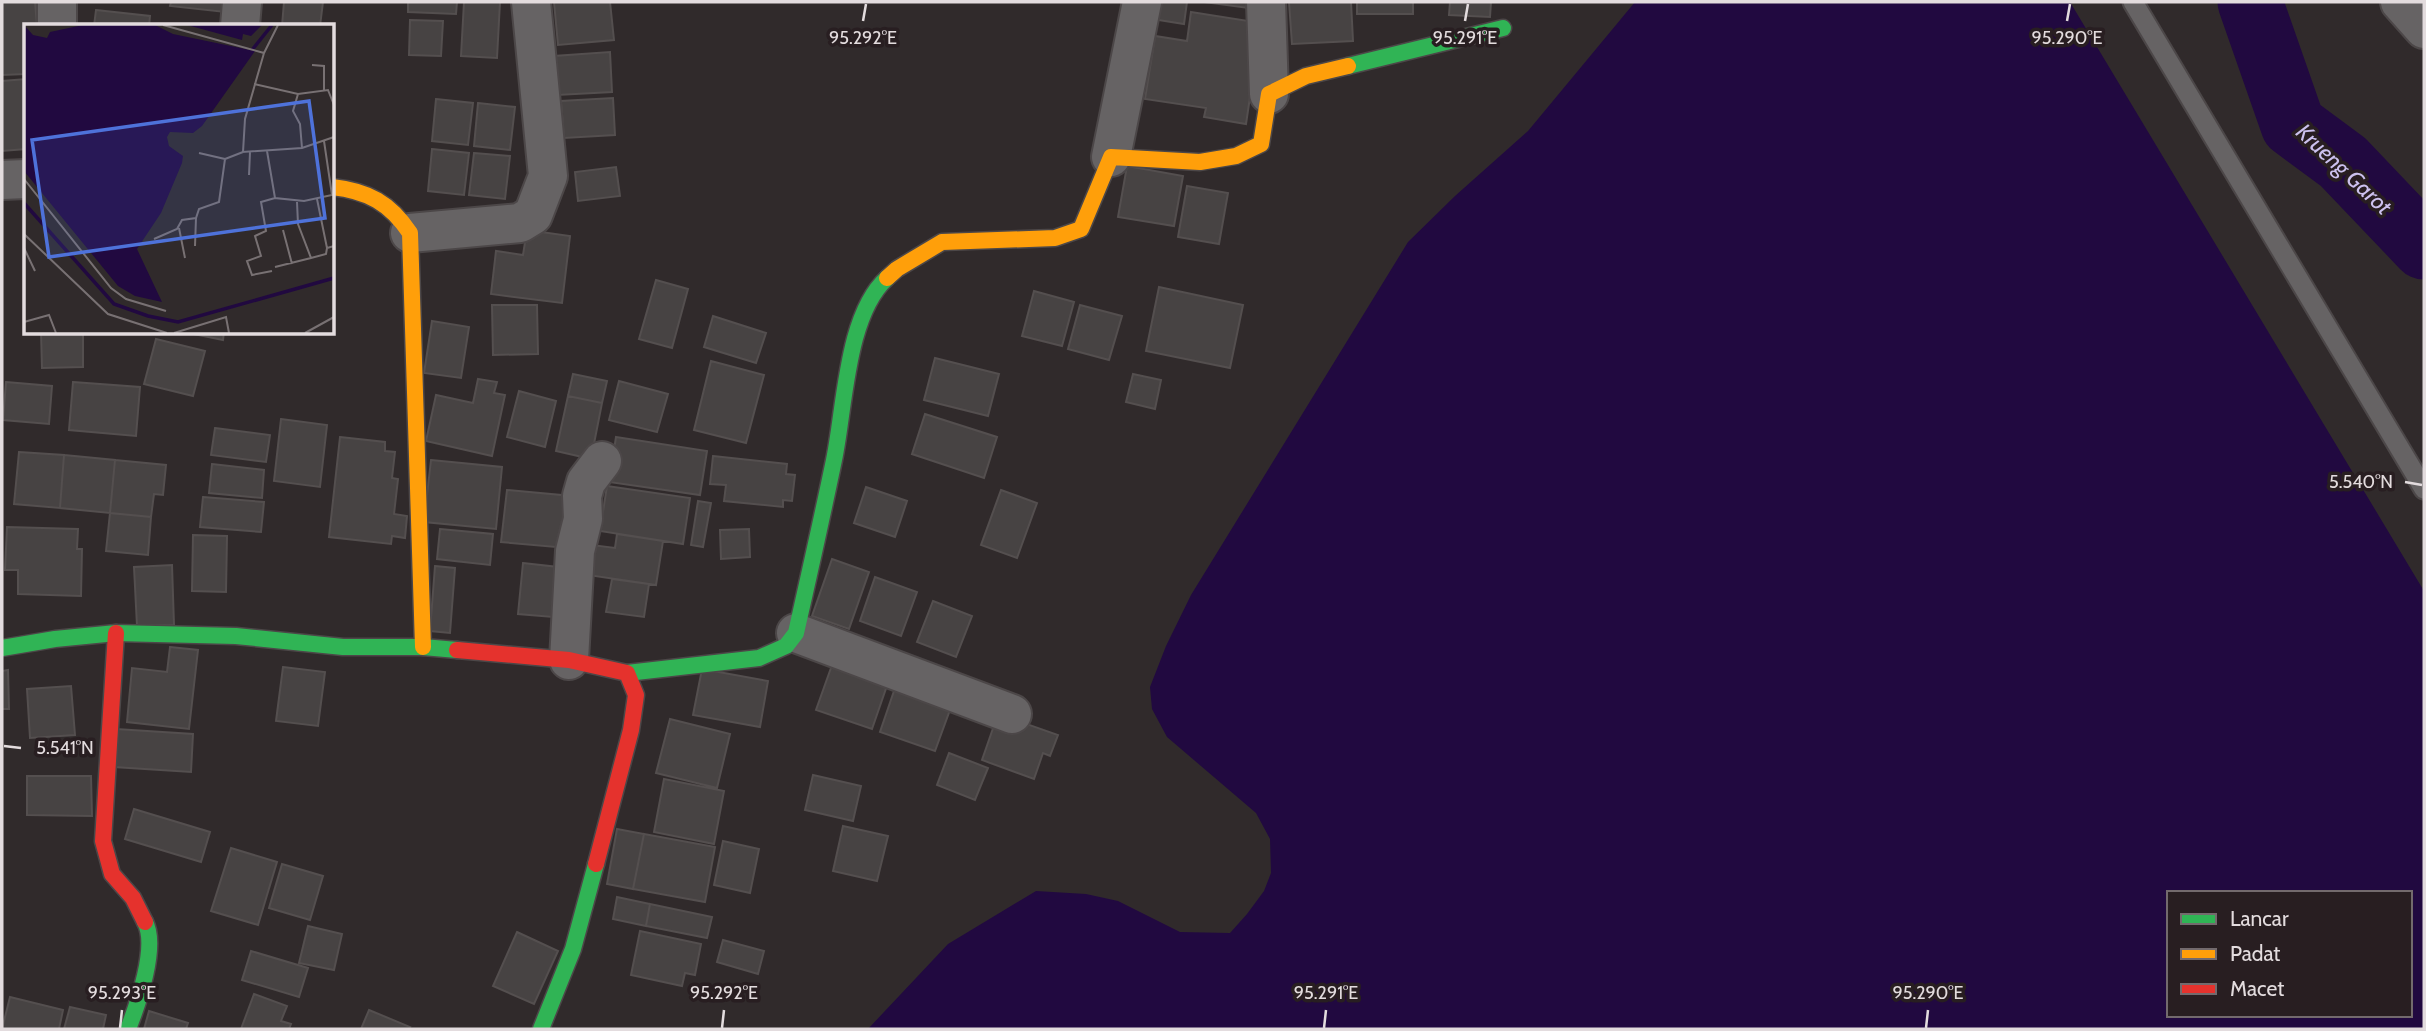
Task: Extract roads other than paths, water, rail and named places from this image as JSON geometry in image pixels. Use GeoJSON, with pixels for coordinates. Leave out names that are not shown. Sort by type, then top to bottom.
{"type":"FeatureCollection","features":[{"type":"Feature","properties":{"kind":"street"},"geometry":{"type":"LineString","coordinates":[[57,2],[57,24]]}},
{"type":"Feature","properties":{"kind":"street"},"geometry":{"type":"LineString","coordinates":[[240,24],[242,2]]}},
{"type":"Feature","properties":{"kind":"street"},"geometry":{"type":"LineString","coordinates":[[410,233],[520,223],[533,215],[548,176],[531,2]]}},
{"type":"Feature","properties":{"kind":"street"},"geometry":{"type":"LineString","coordinates":[[2,648],[116,633],[236,636],[343,647],[423,647],[569,660],[627,673],[759,658],[786,646],[796,633],[835,457],[853,341],[877,287],[897,269],[942,242],[1055,238],[1081,229],[1111,157],[1142,2]]}},
{"type":"Feature","properties":{"kind":"street"},"geometry":{"type":"LineString","coordinates":[[1111,157],[1200,162],[1236,156],[1261,144],[1269,94],[1266,2]]}},
{"type":"Feature","properties":{"kind":"street"},"geometry":{"type":"LineString","coordinates":[[2400,2],[2424,29]]}},
{"type":"Feature","properties":{"kind":"street"},"geometry":{"type":"LineString","coordinates":[[1269,94],[1306,76],[1503,28]]}},
{"type":"Feature","properties":{"kind":"street"},"geometry":{"type":"LineString","coordinates":[[2,180],[24,179]]}},
{"type":"Feature","properties":{"kind":"street"},"geometry":{"type":"LineString","coordinates":[[334,187],[347,188],[379,199],[397,212],[410,233],[423,647]]}},
{"type":"Feature","properties":{"kind":"street"},"geometry":{"type":"LineString","coordinates":[[569,660],[575,551],[583,519],[582,496],[586,482],[602,461]]}},
{"type":"Feature","properties":{"kind":"street"},"geometry":{"type":"LineString","coordinates":[[116,633],[103,841],[112,874],[133,898],[148,927],[148,962],[128,1029]]}},
{"type":"Feature","properties":{"kind":"street"},"geometry":{"type":"LineString","coordinates":[[796,633],[1012,714]]}},
{"type":"Feature","properties":{"kind":"street"},"geometry":{"type":"LineString","coordinates":[[541,1029],[573,949],[631,730],[636,695],[627,673]]}},
{"type":"Feature","properties":{"kind":"lane"},"geometry":{"type":"LineString","coordinates":[[2133,2],[2424,489]]}},
{"type":"Feature","properties":{"kind":"waterway","name":"Krueng Garot"},"geometry":{"type":"LineString","coordinates":[[2250,2],[2293,125],[2343,162],[2424,247]]}}]}
